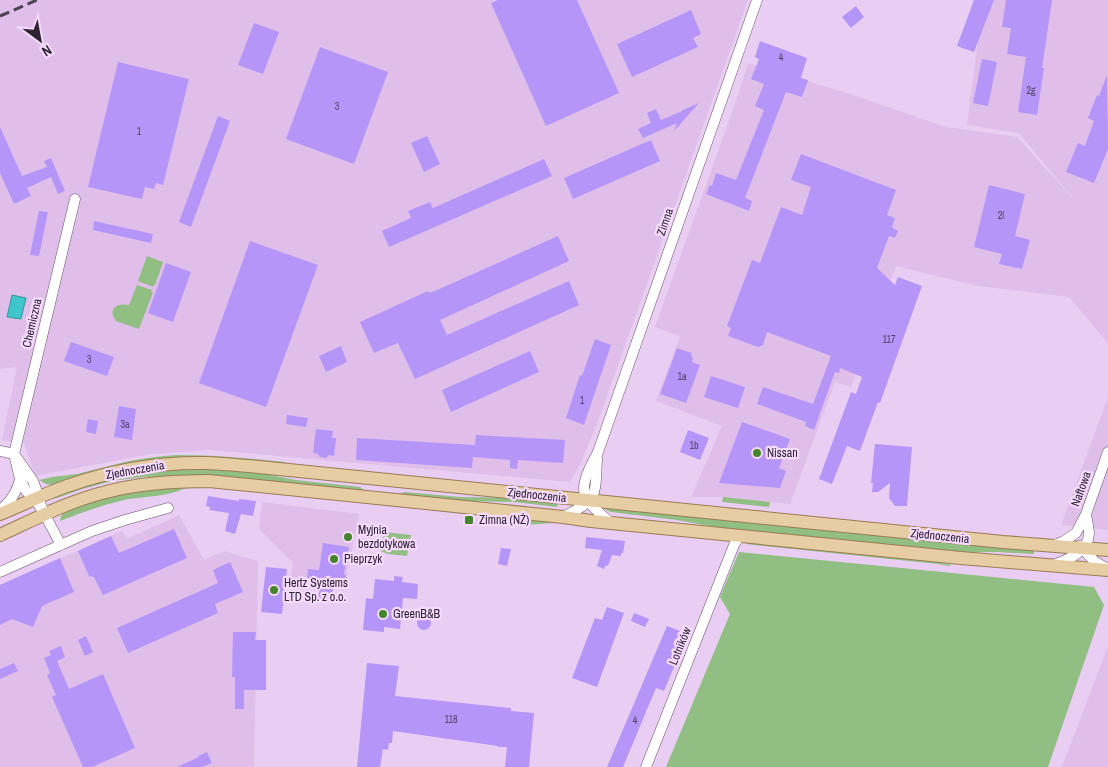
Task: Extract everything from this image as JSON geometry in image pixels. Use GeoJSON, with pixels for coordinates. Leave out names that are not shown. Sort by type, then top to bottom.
{"type":"FeatureCollection","features":[{"type":"Feature","properties":{"kind":"main road","name":"Zjednoczenia"},"geometry":{"type":"LineString","coordinates":[[0,514],[67,486],[116,472],[146,466],[207,463],[1003,542],[1108,550]]}},
{"type":"Feature","properties":{"kind":"main road","name":"Zjednoczenia"},"geometry":{"type":"LineString","coordinates":[[0,535],[78,500],[105,492],[145,484],[209,481],[738,536],[961,558],[1108,570]]}},
{"type":"Feature","properties":{"kind":"street","name":"Zimna"},"geometry":{"type":"LineString","coordinates":[[589,501],[585,494],[585,483],[590,468],[598,452],[757,0]]}},
{"type":"Feature","properties":{"kind":"street","name":"Chemiczna"},"geometry":{"type":"LineString","coordinates":[[49,513],[26,491],[20,479],[14,454],[75,199]]}},
{"type":"Feature","properties":{"kind":"street"},"geometry":{"type":"LineString","coordinates":[[0,451],[14,454]]}},
{"type":"Feature","properties":{"kind":"street","name":"Naftowa"},"geometry":{"type":"LineString","coordinates":[[1076,533],[1086,514],[1108,452]]}},
{"type":"Feature","properties":{"kind":"street","name":"Chemiczna"},"geometry":{"type":"LineString","coordinates":[[14,454],[33,481],[36,489],[36,499]]}},
{"type":"Feature","properties":{"kind":"street"},"geometry":{"type":"LineString","coordinates":[[0,510],[13,497],[20,479]]}},
{"type":"Feature","properties":{"kind":"street"},"geometry":{"type":"LineString","coordinates":[[562,517],[589,501],[611,523]]}},
{"type":"Feature","properties":{"kind":"street"},"geometry":{"type":"LineString","coordinates":[[0,572],[60,545],[109,526],[168,508]]}},
{"type":"Feature","properties":{"kind":"street"},"geometry":{"type":"LineString","coordinates":[[49,513],[60,545]]}},
{"type":"Feature","properties":{"kind":"street"},"geometry":{"type":"LineString","coordinates":[[1054,565],[1075,555],[1086,544],[1089,535],[1086,514]]}},
{"type":"Feature","properties":{"kind":"street"},"geometry":{"type":"LineString","coordinates":[[1052,546],[1076,533]]}},
{"type":"Feature","properties":{"kind":"street"},"geometry":{"type":"LineString","coordinates":[[1076,533],[1076,539],[1082,549],[1094,561],[1108,570]]}},
{"type":"Feature","properties":{"kind":"street","name":"Lotników"},"geometry":{"type":"LineString","coordinates":[[646,767],[738,536]]}},
{"type":"Feature","properties":{"kind":"shaded area"},"geometry":{"type":"Polygon","coordinates":[[[0,0],[748,0],[601,413],[581,463],[570,482],[211,450],[151,454],[35,476],[24,443],[2,440],[17,367],[0,369],[0,0]]]}},
{"type":"Feature","properties":{"kind":"shaded area"},"geometry":{"type":"Polygon","coordinates":[[[983,0],[1108,0],[1108,343],[1069,297],[978,286],[896,266],[851,387],[835,382],[790,504],[723,497],[691,497],[722,426],[656,401],[680,336],[655,327],[748,63],[847,93],[946,127],[1017,137],[1077,203],[1019,133],[967,125],[983,0]]]}},
{"type":"Feature","properties":{"kind":"shaded area"},"geometry":{"type":"Polygon","coordinates":[[[147,256],[163,262],[153,287],[138,281],[147,256]]]}},
{"type":"Feature","properties":{"kind":"shaded area"},"geometry":{"type":"Polygon","coordinates":[[[137,285],[153,292],[139,329],[116,321],[113,314],[115,307],[129,305],[137,285]]]}},
{"type":"Feature","properties":{"kind":"shaded area"},"geometry":{"type":"Polygon","coordinates":[[[12,295],[26,298],[21,319],[7,317],[12,295]]]}},
{"type":"Feature","properties":{"kind":"shaded area"},"geometry":{"type":"Polygon","coordinates":[[[1108,397],[1108,530],[1061,525],[1108,397]]]}},
{"type":"Feature","properties":{"kind":"shaded area"},"geometry":{"type":"Polygon","coordinates":[[[176,455],[285,462],[283,465],[214,458],[53,485],[39,480],[77,474],[129,461],[176,455]]]}},
{"type":"Feature","properties":{"kind":"shaded area"},"geometry":{"type":"Polygon","coordinates":[[[202,468],[254,472],[296,480],[360,487],[364,490],[185,476],[143,477],[112,481],[51,499],[79,486],[156,470],[202,468]]]}},
{"type":"Feature","properties":{"kind":"shaded area"},"geometry":{"type":"Polygon","coordinates":[[[189,486],[166,494],[116,502],[60,521],[64,512],[98,499],[150,489],[189,486]]]}},
{"type":"Feature","properties":{"kind":"shaded area"},"geometry":{"type":"Polygon","coordinates":[[[405,492],[460,497],[518,498],[558,503],[557,507],[398,494],[405,492]]]}},
{"type":"Feature","properties":{"kind":"shaded area"},"geometry":{"type":"Polygon","coordinates":[[[723,497],[770,502],[769,507],[722,502],[723,497]]]}},
{"type":"Feature","properties":{"kind":"shaded area"},"geometry":{"type":"Polygon","coordinates":[[[262,502],[359,514],[344,590],[290,583],[293,563],[259,529],[262,502]]]}},
{"type":"Feature","properties":{"kind":"shaded area"},"geometry":{"type":"Polygon","coordinates":[[[606,508],[1034,550],[1034,554],[949,552],[725,529],[677,520],[611,512],[606,510],[606,508]]]}},
{"type":"Feature","properties":{"kind":"shaded area"},"geometry":{"type":"Polygon","coordinates":[[[179,515],[204,560],[224,551],[258,561],[254,767],[0,767],[0,585],[122,531],[127,539],[179,515]]]}},
{"type":"Feature","properties":{"kind":"shaded area"},"geometry":{"type":"Polygon","coordinates":[[[498,516],[556,521],[553,523],[505,525],[495,524],[481,518],[498,516]]]}},
{"type":"Feature","properties":{"kind":"shaded area"},"geometry":{"type":"Polygon","coordinates":[[[384,532],[411,535],[407,556],[388,554],[381,551],[384,532]]]}},
{"type":"Feature","properties":{"kind":"shaded area"},"geometry":{"type":"Polygon","coordinates":[[[749,542],[920,559],[952,565],[746,544],[749,542]]]}},
{"type":"Feature","properties":{"kind":"shaded area"},"geometry":{"type":"Polygon","coordinates":[[[739,552],[1094,587],[1104,605],[1048,767],[666,767],[730,614],[720,597],[739,552]]]}},
{"type":"Feature","properties":{"kind":"shaded area"},"geometry":{"type":"Polygon","coordinates":[[[1108,646],[1108,767],[1062,767],[1108,646]]]}},
{"type":"Feature","properties":{"kind":"building"},"geometry":{"type":"Polygon","coordinates":[[[498,0],[577,0],[619,93],[546,126],[491,3],[498,0]]]}},
{"type":"Feature","properties":{"kind":"building"},"geometry":{"type":"Polygon","coordinates":[[[974,0],[994,0],[974,52],[957,46],[974,0]]]}},
{"type":"Feature","properties":{"kind":"building"},"geometry":{"type":"Polygon","coordinates":[[[1006,0],[1052,0],[1037,115],[1018,112],[1026,57],[1007,54],[1011,28],[1002,27],[1006,0]]]}},
{"type":"Feature","properties":{"kind":"building"},"geometry":{"type":"Polygon","coordinates":[[[856,6],[864,17],[851,28],[842,17],[856,6]]]}},
{"type":"Feature","properties":{"kind":"building"},"geometry":{"type":"Polygon","coordinates":[[[691,10],[701,34],[693,38],[698,47],[632,77],[617,44],[691,10]]]}},
{"type":"Feature","properties":{"kind":"building"},"geometry":{"type":"Polygon","coordinates":[[[254,23],[279,32],[263,74],[238,65],[254,23]]]}},
{"type":"Feature","properties":{"kind":"building"},"geometry":{"type":"Polygon","coordinates":[[[760,41],[807,58],[801,78],[808,80],[802,97],[786,92],[745,198],[752,201],[749,211],[706,194],[710,185],[712,186],[716,173],[736,180],[764,110],[755,106],[764,84],[751,79],[759,59],[755,57],[760,41]]]}},
{"type":"Feature","properties":{"kind":"building"},"geometry":{"type":"Polygon","coordinates":[[[320,47],[388,72],[354,164],[286,139],[320,47]]]}},
{"type":"Feature","properties":{"kind":"building"},"geometry":{"type":"Polygon","coordinates":[[[982,59],[997,62],[988,106],[973,103],[982,59]]]}},
{"type":"Feature","properties":{"kind":"building"},"geometry":{"type":"Polygon","coordinates":[[[118,62],[189,79],[163,185],[156,183],[154,189],[145,187],[142,199],[88,187],[118,62]]]}},
{"type":"Feature","properties":{"kind":"building"},"geometry":{"type":"Polygon","coordinates":[[[1107,75],[1108,149],[1094,183],[1066,172],[1078,143],[1085,146],[1094,121],[1088,118],[1107,75]]]}},
{"type":"Feature","properties":{"kind":"building"},"geometry":{"type":"Polygon","coordinates":[[[699,103],[674,131],[677,123],[643,138],[638,129],[651,123],[647,113],[656,109],[661,120],[681,113],[681,111],[699,103]]]}},
{"type":"Feature","properties":{"kind":"building"},"geometry":{"type":"Polygon","coordinates":[[[218,116],[230,121],[191,227],[179,222],[218,116]]]}},
{"type":"Feature","properties":{"kind":"building"},"geometry":{"type":"Polygon","coordinates":[[[0,127],[22,176],[47,167],[44,161],[51,158],[65,191],[58,194],[51,177],[27,188],[31,196],[14,204],[0,173],[0,127]]]}},
{"type":"Feature","properties":{"kind":"building"},"geometry":{"type":"Polygon","coordinates":[[[427,136],[440,164],[424,172],[411,143],[427,136]]]}},
{"type":"Feature","properties":{"kind":"building"},"geometry":{"type":"Polygon","coordinates":[[[651,140],[660,161],[573,199],[564,178],[651,140]]]}},
{"type":"Feature","properties":{"kind":"building"},"geometry":{"type":"Polygon","coordinates":[[[801,154],[896,190],[887,215],[895,218],[892,227],[898,231],[895,238],[889,236],[877,268],[895,285],[898,277],[922,286],[880,403],[878,402],[860,451],[847,446],[832,484],[819,479],[851,392],[856,394],[862,377],[840,368],[839,373],[835,372],[814,430],[805,426],[806,422],[757,404],[763,387],[813,404],[831,356],[767,332],[763,345],[758,347],[728,336],[731,328],[727,326],[752,260],[760,263],[781,207],[802,215],[811,187],[791,180],[801,154]]]}},
{"type":"Feature","properties":{"kind":"building"},"geometry":{"type":"Polygon","coordinates":[[[544,159],[552,176],[389,247],[382,231],[411,218],[408,211],[430,202],[433,208],[544,159]]]}},
{"type":"Feature","properties":{"kind":"building"},"geometry":{"type":"Polygon","coordinates":[[[989,185],[1025,194],[1015,236],[1030,240],[1022,269],[999,264],[1002,254],[974,247],[989,185]]]}},
{"type":"Feature","properties":{"kind":"building"},"geometry":{"type":"Polygon","coordinates":[[[39,211],[48,212],[39,256],[30,255],[39,211]]]}},
{"type":"Feature","properties":{"kind":"building"},"geometry":{"type":"Polygon","coordinates":[[[94,221],[153,234],[151,243],[93,230],[94,221]]]}},
{"type":"Feature","properties":{"kind":"building"},"geometry":{"type":"Polygon","coordinates":[[[558,236],[569,261],[440,320],[447,335],[569,281],[579,305],[415,379],[398,343],[374,353],[360,322],[558,236]]]}},
{"type":"Feature","properties":{"kind":"building"},"geometry":{"type":"Polygon","coordinates":[[[250,241],[318,265],[266,407],[199,383],[250,241]]]}},
{"type":"Feature","properties":{"kind":"building"},"geometry":{"type":"Polygon","coordinates":[[[166,263],[191,272],[173,322],[148,313],[166,263]]]}},
{"type":"Feature","properties":{"kind":"building"},"geometry":{"type":"Polygon","coordinates":[[[595,339],[611,345],[584,425],[566,418],[580,375],[582,376],[595,339]]]}},
{"type":"Feature","properties":{"kind":"building"},"geometry":{"type":"Polygon","coordinates":[[[71,342],[114,357],[107,376],[64,361],[71,342]]]}},
{"type":"Feature","properties":{"kind":"building"},"geometry":{"type":"Polygon","coordinates":[[[341,346],[347,362],[326,372],[319,356],[341,346]]]}},
{"type":"Feature","properties":{"kind":"building"},"geometry":{"type":"Polygon","coordinates":[[[677,348],[692,353],[692,362],[700,365],[686,403],[660,394],[677,348]]]}},
{"type":"Feature","properties":{"kind":"building"},"geometry":{"type":"Polygon","coordinates":[[[530,351],[539,372],[451,412],[442,390],[530,351]]]}},
{"type":"Feature","properties":{"kind":"building"},"geometry":{"type":"Polygon","coordinates":[[[711,376],[745,387],[738,408],[704,397],[711,376]]]}},
{"type":"Feature","properties":{"kind":"building"},"geometry":{"type":"Polygon","coordinates":[[[119,406],[136,409],[132,440],[114,437],[119,406]]]}},
{"type":"Feature","properties":{"kind":"building"},"geometry":{"type":"Polygon","coordinates":[[[287,415],[308,418],[306,427],[286,424],[287,415]]]}},
{"type":"Feature","properties":{"kind":"building"},"geometry":{"type":"Polygon","coordinates":[[[88,419],[98,421],[96,434],[86,432],[88,419]]]}},
{"type":"Feature","properties":{"kind":"building","name":"Nissan"},"geometry":{"type":"Polygon","coordinates":[[[742,422],[790,439],[779,468],[786,471],[780,488],[719,483],[742,422]]]}},
{"type":"Feature","properties":{"kind":"building"},"geometry":{"type":"Polygon","coordinates":[[[316,429],[333,431],[332,438],[336,438],[334,456],[329,455],[326,458],[313,453],[316,429]]]}},
{"type":"Feature","properties":{"kind":"building"},"geometry":{"type":"Polygon","coordinates":[[[688,430],[709,438],[700,460],[680,452],[688,430]]]}},
{"type":"Feature","properties":{"kind":"building"},"geometry":{"type":"Polygon","coordinates":[[[476,435],[565,440],[563,463],[518,460],[517,469],[510,468],[510,460],[473,457],[472,468],[356,460],[357,438],[475,445],[476,435]]]}},
{"type":"Feature","properties":{"kind":"building"},"geometry":{"type":"Polygon","coordinates":[[[875,444],[912,447],[907,506],[895,506],[889,498],[890,483],[878,492],[872,492],[873,483],[871,483],[875,444]]]}},
{"type":"Feature","properties":{"kind":"building"},"geometry":{"type":"Polygon","coordinates":[[[208,496],[239,501],[239,499],[256,501],[253,516],[241,514],[235,534],[225,531],[229,513],[209,510],[210,507],[206,506],[208,496]]]}},
{"type":"Feature","properties":{"kind":"building"},"geometry":{"type":"Polygon","coordinates":[[[174,529],[187,558],[103,595],[94,577],[89,576],[78,551],[111,536],[119,553],[174,529]]]}},
{"type":"Feature","properties":{"kind":"building"},"geometry":{"type":"Polygon","coordinates":[[[586,537],[625,541],[623,553],[621,553],[621,556],[612,555],[609,564],[604,569],[597,566],[602,550],[585,548],[586,537]]]}},
{"type":"Feature","properties":{"kind":"building"},"geometry":{"type":"Polygon","coordinates":[[[323,543],[349,547],[344,574],[346,575],[345,585],[334,583],[331,601],[318,599],[321,581],[307,578],[308,569],[319,570],[323,543]]]}},
{"type":"Feature","properties":{"kind":"building"},"geometry":{"type":"Polygon","coordinates":[[[501,548],[511,549],[507,566],[498,564],[501,548]]]}},
{"type":"Feature","properties":{"kind":"building"},"geometry":{"type":"Polygon","coordinates":[[[60,558],[74,592],[42,606],[33,627],[12,619],[0,625],[0,585],[60,558]]]}},
{"type":"Feature","properties":{"kind":"building"},"geometry":{"type":"Polygon","coordinates":[[[230,562],[243,592],[215,604],[218,613],[128,653],[117,628],[218,583],[213,570],[230,562]]]}},
{"type":"Feature","properties":{"kind":"building","name":"Hertz Systems LTD Sp. z o.o."},"geometry":{"type":"Polygon","coordinates":[[[266,567],[287,569],[282,614],[261,612],[266,567]]]}},
{"type":"Feature","properties":{"kind":"building","name":"GreenB&B"},"geometry":{"type":"Polygon","coordinates":[[[394,576],[403,577],[402,582],[418,584],[417,599],[403,598],[400,629],[384,627],[384,632],[363,630],[366,598],[373,599],[375,579],[394,581],[394,576]]]}},
{"type":"Feature","properties":{"kind":"building"},"geometry":{"type":"Polygon","coordinates":[[[607,607],[624,613],[597,687],[572,678],[595,618],[602,620],[607,607]]]}},
{"type":"Feature","properties":{"kind":"building"},"geometry":{"type":"Polygon","coordinates":[[[634,613],[649,619],[645,627],[631,621],[634,613]]]}},
{"type":"Feature","properties":{"kind":"building"},"geometry":{"type":"Polygon","coordinates":[[[424,616],[429,618],[431,623],[429,628],[424,630],[419,628],[417,623],[419,618],[424,616]]]}},
{"type":"Feature","properties":{"kind":"building"},"geometry":{"type":"Polygon","coordinates":[[[667,626],[680,631],[676,642],[683,645],[664,691],[656,688],[623,767],[607,767],[667,626]]]}},
{"type":"Feature","properties":{"kind":"building"},"geometry":{"type":"Polygon","coordinates":[[[233,632],[256,632],[255,640],[266,640],[266,690],[244,690],[244,709],[235,709],[235,677],[232,677],[233,632]]]}},
{"type":"Feature","properties":{"kind":"building"},"geometry":{"type":"Polygon","coordinates":[[[86,636],[93,652],[85,656],[78,640],[86,636]]]}},
{"type":"Feature","properties":{"kind":"building"},"geometry":{"type":"Polygon","coordinates":[[[61,646],[65,657],[57,661],[69,689],[103,674],[135,748],[92,767],[83,767],[52,697],[56,695],[47,675],[50,673],[44,658],[51,655],[49,651],[61,646]]]}},
{"type":"Feature","properties":{"kind":"building"},"geometry":{"type":"Polygon","coordinates":[[[14,663],[18,671],[0,679],[0,669],[14,663]]]}},
{"type":"Feature","properties":{"kind":"building"},"geometry":{"type":"Polygon","coordinates":[[[367,663],[399,666],[395,696],[511,708],[511,711],[534,713],[529,767],[505,767],[507,747],[393,731],[392,743],[389,743],[388,750],[383,749],[380,767],[357,767],[367,663]]]}},
{"type":"Feature","properties":{"kind":"building"},"geometry":{"type":"Polygon","coordinates":[[[207,752],[212,763],[202,767],[177,767],[199,757],[207,752]]]}},
{"type":"Feature","properties":{"kind":"railway"},"geometry":{"type":"LineString","coordinates":[[0,16],[37,0]]}},
{"type":"Feature","properties":{"kind":"place","name":"Nissan"},"geometry":{"type":"Point","coordinates":[757,453]}},
{"type":"Feature","properties":{"kind":"place","name":"Zimna (NŻ)"},"geometry":{"type":"Point","coordinates":[469,520]}},
{"type":"Feature","properties":{"kind":"place","name":"Myjnia bezdotykowa"},"geometry":{"type":"Point","coordinates":[348,537]}},
{"type":"Feature","properties":{"kind":"place","name":"Pieprzyk"},"geometry":{"type":"Point","coordinates":[334,559]}},
{"type":"Feature","properties":{"kind":"place","name":"Hertz Systems LTD Sp. z o.o."},"geometry":{"type":"Point","coordinates":[274,590]}},
{"type":"Feature","properties":{"kind":"place","name":"GreenB&B"},"geometry":{"type":"Point","coordinates":[383,614]}}]}
